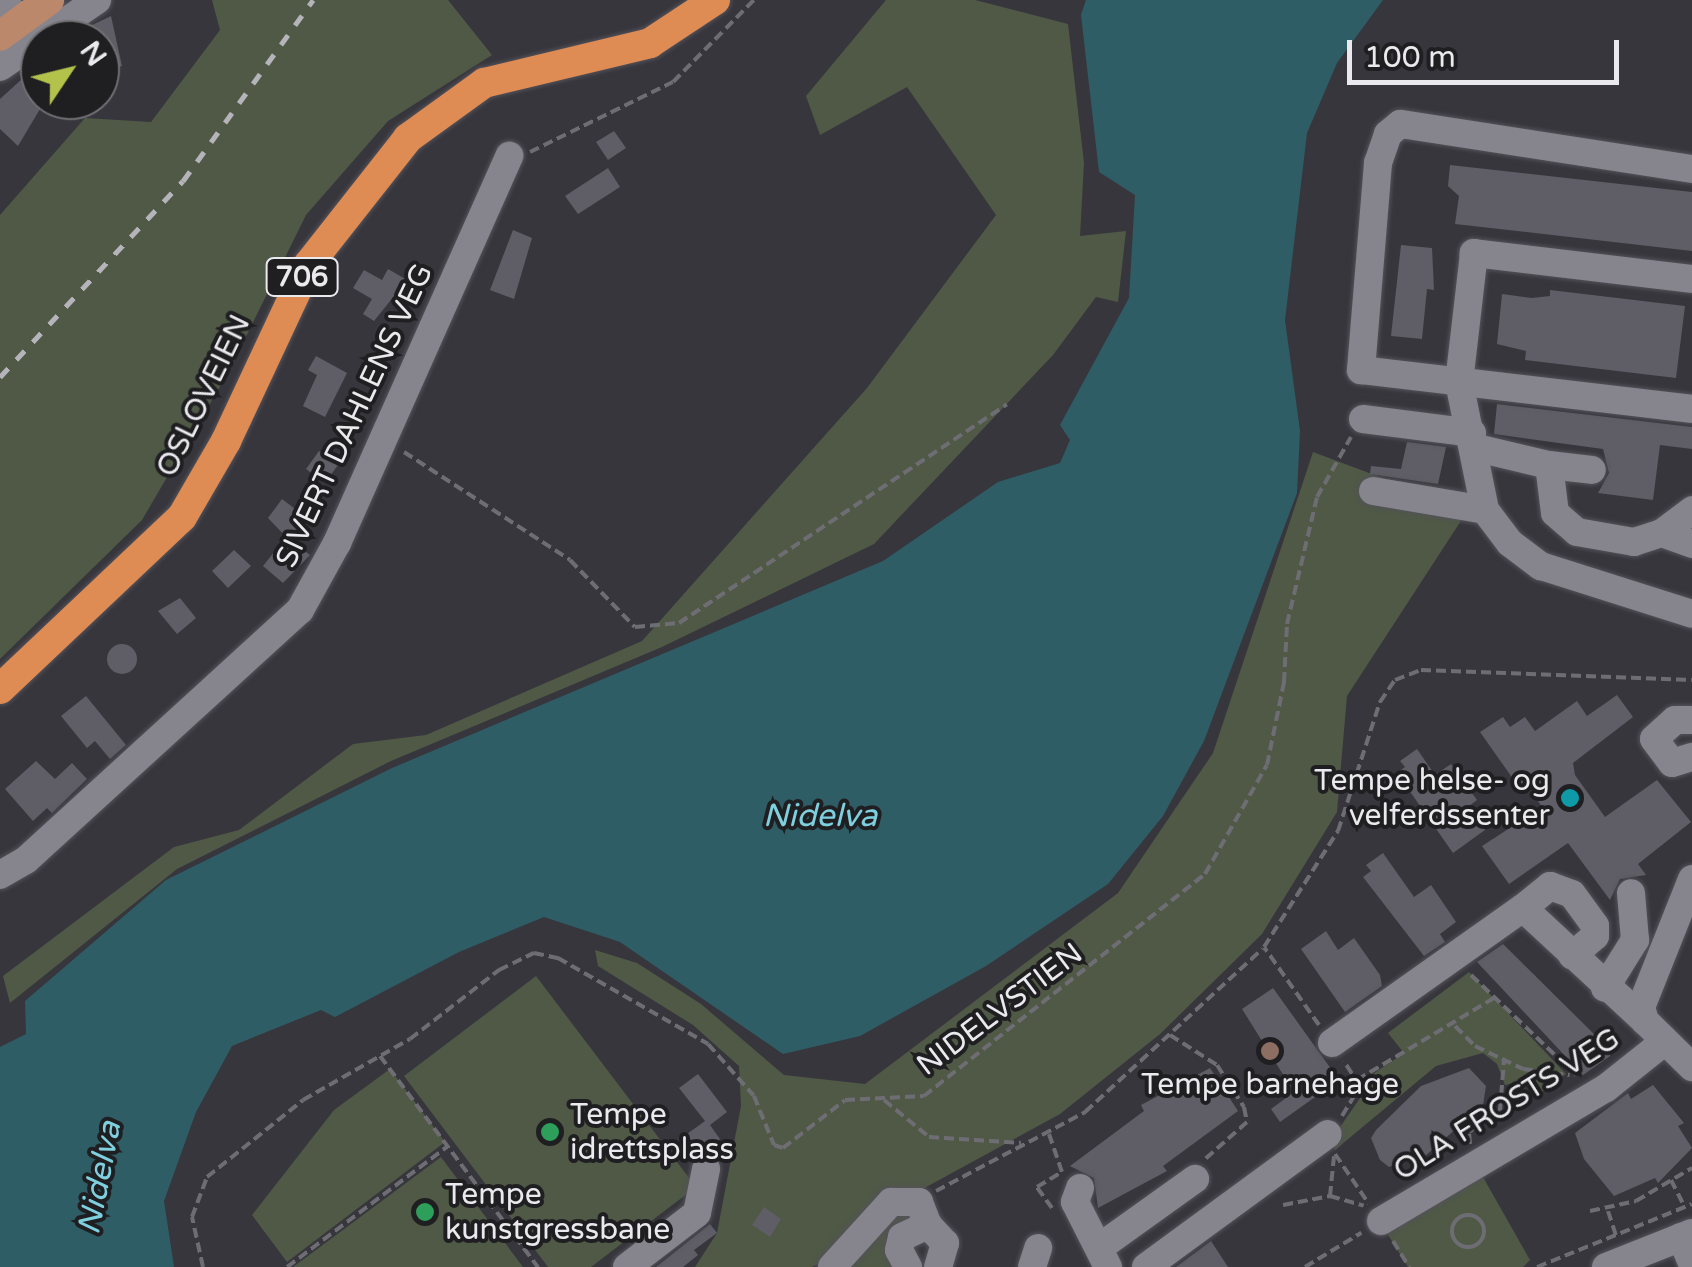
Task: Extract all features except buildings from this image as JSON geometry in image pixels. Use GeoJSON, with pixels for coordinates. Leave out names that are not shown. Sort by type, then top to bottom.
{"type":"FeatureCollection","features":[{"type":"Feature","properties":{"kind":"highway","name":"OSLOVEIEN"},"geometry":{"type":"LineString","coordinates":[[0,689],[182,517],[219,455],[309,264],[408,138],[484,83],[650,42],[715,0]]}},
{"type":"Feature","properties":{"kind":"main road"},"geometry":{"type":"LineString","coordinates":[[7,19],[49,0]]}},
{"type":"Feature","properties":{"kind":"street"},"geometry":{"type":"LineString","coordinates":[[0,67],[97,0]]}},
{"type":"Feature","properties":{"kind":"street"},"geometry":{"type":"LineString","coordinates":[[1692,169],[1422,122],[1400,124],[1388,134],[1378,163],[1360,370],[1692,409]]}},
{"type":"Feature","properties":{"kind":"street","name":"SIVERT DAHLENS VEG"},"geometry":{"type":"LineString","coordinates":[[0,875],[26,860],[286,627],[322,572],[509,156]]}},
{"type":"Feature","properties":{"kind":"street"},"geometry":{"type":"LineString","coordinates":[[1692,279],[1474,253],[1459,382],[1474,440],[1485,510],[1510,544],[1541,566],[1692,614]]}},
{"type":"Feature","properties":{"kind":"street"},"geometry":{"type":"LineString","coordinates":[[1363,418],[1474,440],[1550,465],[1592,470]]}},
{"type":"Feature","properties":{"kind":"street"},"geometry":{"type":"LineString","coordinates":[[1550,465],[1554,513],[1564,527],[1634,542],[1662,534],[1692,510]]}},
{"type":"Feature","properties":{"kind":"street"},"geometry":{"type":"LineString","coordinates":[[1372,492],[1485,510]]}},
{"type":"Feature","properties":{"kind":"street"},"geometry":{"type":"LineString","coordinates":[[1662,534],[1692,544]]}},
{"type":"Feature","properties":{"kind":"street"},"geometry":{"type":"LineString","coordinates":[[1692,720],[1675,720],[1654,739],[1672,763],[1692,756]]}},
{"type":"Feature","properties":{"kind":"street"},"geometry":{"type":"LineString","coordinates":[[1645,1021],[1643,989],[1692,880]]}},
{"type":"Feature","properties":{"kind":"street"},"geometry":{"type":"LineString","coordinates":[[1332,1043],[1550,886],[1572,894],[1594,926],[1594,936],[1572,956]]}},
{"type":"Feature","properties":{"kind":"street"},"geometry":{"type":"LineString","coordinates":[[1604,988],[1635,940],[1630,893]]}},
{"type":"Feature","properties":{"kind":"street"},"geometry":{"type":"LineString","coordinates":[[1524,908],[1604,988],[1682,1052]]}},
{"type":"Feature","properties":{"kind":"street","name":"OLA FROSTS VEG"},"geometry":{"type":"LineString","coordinates":[[1377,1215],[1470,1168],[1606,1088],[1682,1052]]}},
{"type":"Feature","properties":{"kind":"street"},"geometry":{"type":"LineString","coordinates":[[1146,1267],[1331,1143]]}},
{"type":"Feature","properties":{"kind":"street"},"geometry":{"type":"LineString","coordinates":[[627,1267],[697,1213],[706,1169]]}},
{"type":"Feature","properties":{"kind":"street"},"geometry":{"type":"LineString","coordinates":[[1078,1190],[1104,1257],[1195,1179]]}},
{"type":"Feature","properties":{"kind":"street"},"geometry":{"type":"LineString","coordinates":[[832,1267],[891,1202],[924,1214],[945,1243],[949,1264]]}},
{"type":"Feature","properties":{"kind":"street"},"geometry":{"type":"LineString","coordinates":[[908,1267],[899,1250],[902,1237],[924,1214]]}},
{"type":"Feature","properties":{"kind":"street"},"geometry":{"type":"LineString","coordinates":[[1606,1267],[1688,1235]]}},
{"type":"Feature","properties":{"kind":"path"},"geometry":{"type":"LineString","coordinates":[[509,156],[544,149],[654,95],[700,61],[754,0]]}},
{"type":"Feature","properties":{"kind":"path"},"geometry":{"type":"LineString","coordinates":[[381,442],[570,560],[635,627],[680,622],[1006,404]]}},
{"type":"Feature","properties":{"kind":"path","name":"NIDELVSTIEN"},"geometry":{"type":"LineString","coordinates":[[203,1267],[192,1217],[207,1176],[304,1100],[380,1056],[500,970],[543,953],[720,1054],[754,1096],[774,1145],[791,1146],[810,1123],[845,1100],[924,1096],[1205,874],[1267,765],[1284,682],[1287,624],[1317,497],[1363,418]]}},
{"type":"Feature","properties":{"kind":"path"},"geometry":{"type":"LineString","coordinates":[[924,1214],[1022,1143],[1049,1134],[1085,1112],[1264,947],[1338,832],[1380,702],[1395,680],[1421,670],[1692,680]]}},
{"type":"Feature","properties":{"kind":"path"},"geometry":{"type":"LineString","coordinates":[[1264,947],[1357,1080],[1359,1092],[1331,1143],[1330,1196]]}},
{"type":"Feature","properties":{"kind":"path"},"geometry":{"type":"LineString","coordinates":[[1454,957],[1570,1075]]}},
{"type":"Feature","properties":{"kind":"path"},"geometry":{"type":"LineString","coordinates":[[1357,1080],[1398,1061],[1426,1034],[1455,1026],[1494,998]]}},
{"type":"Feature","properties":{"kind":"path"},"geometry":{"type":"LineString","coordinates":[[1455,1026],[1504,1060],[1544,1076],[1570,1075],[1606,1088]]}},
{"type":"Feature","properties":{"kind":"path"},"geometry":{"type":"LineString","coordinates":[[1170,1035],[1217,1065],[1248,1122],[1208,1152],[1195,1179]]}},
{"type":"Feature","properties":{"kind":"path"},"geometry":{"type":"LineString","coordinates":[[380,1056],[538,1267]]}},
{"type":"Feature","properties":{"kind":"path"},"geometry":{"type":"LineString","coordinates":[[1470,1168],[1469,1132],[1500,1110],[1504,1060]]}},
{"type":"Feature","properties":{"kind":"path"},"geometry":{"type":"LineString","coordinates":[[884,1100],[928,1136],[1022,1143]]}},
{"type":"Feature","properties":{"kind":"path"},"geometry":{"type":"LineString","coordinates":[[1049,1134],[1078,1190]]}},
{"type":"Feature","properties":{"kind":"path"},"geometry":{"type":"LineString","coordinates":[[1331,1143],[1409,1267]]}},
{"type":"Feature","properties":{"kind":"path"},"geometry":{"type":"LineString","coordinates":[[286,1267],[447,1146]]}},
{"type":"Feature","properties":{"kind":"path"},"geometry":{"type":"LineString","coordinates":[[1590,1211],[1608,1211],[1692,1168]]}},
{"type":"Feature","properties":{"kind":"path"},"geometry":{"type":"LineString","coordinates":[[1672,1180],[1688,1235]]}},
{"type":"Feature","properties":{"kind":"path"},"geometry":{"type":"LineString","coordinates":[[1282,1205],[1330,1196],[1377,1215]]}},
{"type":"Feature","properties":{"kind":"path"},"geometry":{"type":"LineString","coordinates":[[1688,1235],[1692,1204]]}},
{"type":"Feature","properties":{"kind":"path"},"geometry":{"type":"LineString","coordinates":[[1608,1211],[1616,1236]]}},
{"type":"Feature","properties":{"kind":"path"},"geometry":{"type":"LineString","coordinates":[[1305,1267],[1377,1215]]}},
{"type":"Feature","properties":{"kind":"path"},"geometry":{"type":"LineString","coordinates":[[1459,1217],[1476,1217],[1484,1236],[1463,1247],[1452,1226],[1459,1217]]}},
{"type":"Feature","properties":{"kind":"path"},"geometry":{"type":"LineString","coordinates":[[1537,1267],[1616,1236],[1688,1235]]}},
{"type":"Feature","properties":{"kind":"green space"},"geometry":{"type":"Polygon","coordinates":[[[212,0],[448,0],[492,55],[388,121],[306,215],[229,371],[142,520],[0,659],[0,215],[83,120],[151,122],[220,30],[212,0]]]}},
{"type":"Feature","properties":{"kind":"green space"},"geometry":{"type":"Polygon","coordinates":[[[886,0],[975,0],[1068,24],[1084,163],[1080,236],[1126,231],[1118,302],[1096,297],[1053,355],[874,544],[662,647],[391,761],[177,869],[10,1003],[3,976],[174,847],[239,830],[353,744],[426,735],[642,641],[867,388],[996,215],[907,87],[820,135],[806,96],[886,0]]]}},
{"type":"Feature","properties":{"kind":"green space"},"geometry":{"type":"Polygon","coordinates":[[[1313,452],[1468,510],[1347,696],[1337,812],[1262,934],[1160,1034],[1060,1114],[919,1191],[903,1188],[881,1197],[833,1257],[812,1267],[695,1267],[717,1233],[741,1106],[739,1066],[693,1025],[598,966],[595,950],[637,963],[701,1004],[784,1075],[865,1084],[1118,893],[1213,753],[1313,452]]]}},
{"type":"Feature","properties":{"kind":"green space"},"geometry":{"type":"Polygon","coordinates":[[[1469,972],[1566,1074],[1537,1096],[1522,1082],[1505,1085],[1497,1064],[1483,1053],[1436,1066],[1335,1150],[1331,1140],[1365,1091],[1364,1080],[1404,1053],[1388,1033],[1469,972]]]}},
{"type":"Feature","properties":{"kind":"green space","name":"Tempe idrettsplass"},"geometry":{"type":"Polygon","coordinates":[[[536,976],[696,1187],[591,1267],[548,1267],[404,1076],[536,976]]]}},
{"type":"Feature","properties":{"kind":"green space"},"geometry":{"type":"Polygon","coordinates":[[[390,1069],[445,1142],[287,1262],[252,1215],[334,1110],[390,1069]]]}},
{"type":"Feature","properties":{"kind":"green space","name":"Tempe kunstgressbane"},"geometry":{"type":"Polygon","coordinates":[[[441,1157],[523,1267],[293,1267],[441,1157]]]}},
{"type":"Feature","properties":{"kind":"green space"},"geometry":{"type":"Polygon","coordinates":[[[1479,1170],[1530,1260],[1523,1267],[1408,1267],[1382,1225],[1479,1170]]]}},
{"type":"Feature","properties":{"kind":"green space"},"geometry":{"type":"Polygon","coordinates":[[[890,1212],[918,1214],[898,1224],[895,1267],[842,1267],[890,1212]]]}},
{"type":"Feature","properties":{"kind":"water","name":"Nidelva"},"geometry":{"type":"Polygon","coordinates":[[[1086,0],[1383,0],[1337,63],[1307,133],[1285,320],[1300,431],[1297,493],[1204,741],[1163,816],[1108,884],[986,966],[860,1036],[783,1054],[620,942],[544,917],[459,952],[335,1017],[321,1010],[232,1046],[196,1112],[164,1201],[174,1267],[0,1267],[0,1047],[26,1034],[25,1001],[166,880],[392,768],[883,561],[998,482],[1060,463],[1070,440],[1060,425],[1129,298],[1135,195],[1099,172],[1081,15],[1086,0]]]}},
{"type":"Feature","properties":{"kind":"railway"},"geometry":{"type":"LineString","coordinates":[[0,377],[183,181],[313,0]]}},
{"type":"Feature","properties":{"kind":"place","name":"Tempe helse- og velferdssenter"},"geometry":{"type":"Point","coordinates":[1570,798]}},
{"type":"Feature","properties":{"kind":"place","name":"Tempe barnehage"},"geometry":{"type":"Point","coordinates":[1270,1051]}},
{"type":"Feature","properties":{"kind":"place","name":"Tempe idrettsplass"},"geometry":{"type":"Point","coordinates":[550,1132]}},
{"type":"Feature","properties":{"kind":"place","name":"Tempe kunstgressbane"},"geometry":{"type":"Point","coordinates":[425,1212]}}]}
